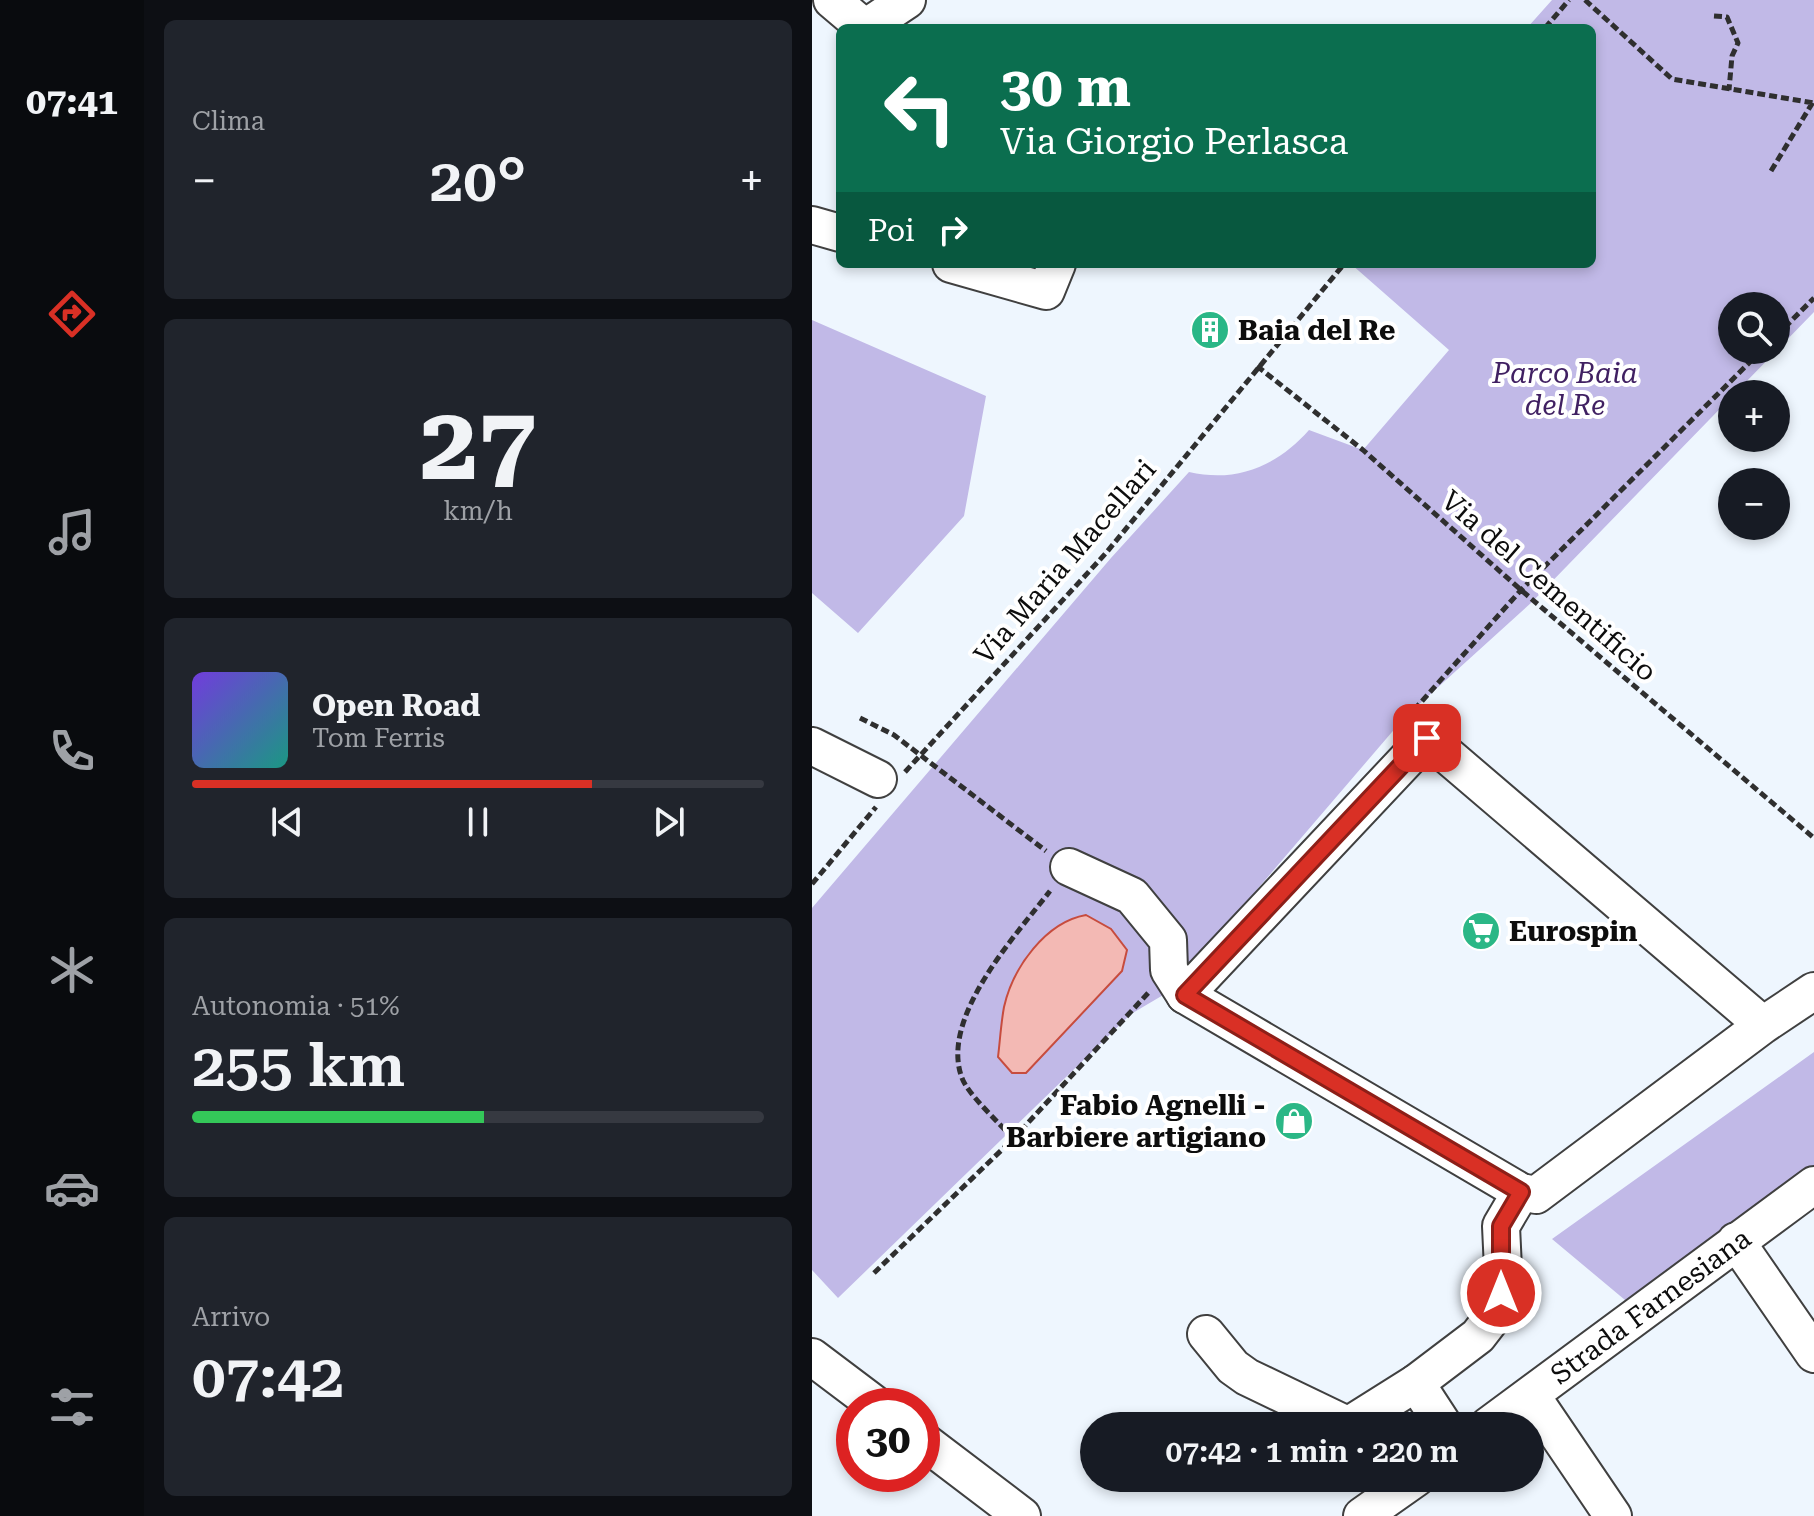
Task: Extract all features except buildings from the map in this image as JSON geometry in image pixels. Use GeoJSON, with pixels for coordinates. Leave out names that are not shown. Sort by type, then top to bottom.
{"type":"FeatureCollection","features":[{"type":"Feature","properties":{"kind":"street"},"geometry":{"type":"LineString","coordinates":[[832,0],[860,24]]}},
{"type":"Feature","properties":{"kind":"street"},"geometry":{"type":"LineString","coordinates":[[871,24],[907,0]]}},
{"type":"Feature","properties":{"kind":"street"},"geometry":{"type":"LineString","coordinates":[[812,225],[836,232]]}},
{"type":"Feature","properties":{"kind":"street"},"geometry":{"type":"LineString","coordinates":[[982,268],[1051,277]]}},
{"type":"Feature","properties":{"kind":"street"},"geometry":{"type":"LineString","coordinates":[[1185,995],[1427,738],[1763,1025]]}},
{"type":"Feature","properties":{"kind":"street"},"geometry":{"type":"LineString","coordinates":[[812,746],[884,789]]}},
{"type":"Feature","properties":{"kind":"street"},"geometry":{"type":"LineString","coordinates":[[1069,867],[1132,896],[1168,940],[1169,970],[1185,995],[1521,1192],[1536,1195],[1763,1025],[1814,991]]}},
{"type":"Feature","properties":{"kind":"street","name":"Strada Farnesiana"},"geometry":{"type":"LineString","coordinates":[[1507,1412],[1814,1185]]}},
{"type":"Feature","properties":{"kind":"street"},"geometry":{"type":"LineString","coordinates":[[1206,1334],[1233,1367],[1247,1377],[1345,1424],[1354,1422],[1416,1383],[1478,1336],[1495,1314],[1503,1269],[1501,1226],[1521,1192]]}},
{"type":"Feature","properties":{"kind":"street"},"geometry":{"type":"LineString","coordinates":[[1736,1241],[1814,1354]]}},
{"type":"Feature","properties":{"kind":"street"},"geometry":{"type":"LineString","coordinates":[[812,1357],[853,1388]]}},
{"type":"Feature","properties":{"kind":"street"},"geometry":{"type":"LineString","coordinates":[[1416,1383],[1435,1412]]}},
{"type":"Feature","properties":{"kind":"street"},"geometry":{"type":"LineString","coordinates":[[1531,1395],[1613,1516]]}},
{"type":"Feature","properties":{"kind":"street"},"geometry":{"type":"LineString","coordinates":[[940,1454],[1022,1516]]}},
{"type":"Feature","properties":{"kind":"street"},"geometry":{"type":"LineString","coordinates":[[1362,1516],[1396,1492]]}},
{"type":"Feature","properties":{"kind":"path"},"geometry":{"type":"LineString","coordinates":[[1548,24],[1569,0]]}},
{"type":"Feature","properties":{"kind":"path"},"geometry":{"type":"LineString","coordinates":[[1585,0],[1672,79],[1814,103],[1771,171]]}},
{"type":"Feature","properties":{"kind":"path"},"geometry":{"type":"LineString","coordinates":[[1714,16],[1727,17],[1738,43],[1732,56],[1729,90]]}},
{"type":"Feature","properties":{"kind":"path","name":"Via Maria Macellari"},"geometry":{"type":"LineString","coordinates":[[812,884],[884,789],[1106,553],[1341,268]]}},
{"type":"Feature","properties":{"kind":"path"},"geometry":{"type":"LineString","coordinates":[[1790,322],[1814,298]]}},
{"type":"Feature","properties":{"kind":"path","name":"Via del Cementificio"},"geometry":{"type":"LineString","coordinates":[[1257,366],[1363,450],[1521,590],[1814,838]]}},
{"type":"Feature","properties":{"kind":"path"},"geometry":{"type":"LineString","coordinates":[[860,718],[920,754],[1069,867],[997,959],[976,994],[958,1039],[962,1079],[1013,1139]]}},
{"type":"Feature","properties":{"kind":"green space","name":"Parco Baia del Re"},"geometry":{"type":"Polygon","coordinates":[[[1552,0],[1814,0],[1814,312],[1790,337],[1790,292],[1718,292],[1718,364],[1763,364],[1748,380],[1718,380],[1718,411],[1532,602],[1404,718],[1170,991],[1131,1014],[838,1298],[812,1270],[812,908],[1111,558],[1189,472],[1224,475],[1255,469],[1284,453],[1309,430],[1363,450],[1449,350],[1356,268],[1596,268],[1596,24],[1531,24],[1552,0]]]}},
{"type":"Feature","properties":{"kind":"green space"},"geometry":{"type":"Polygon","coordinates":[[[812,320],[986,396],[964,516],[858,633],[812,593],[812,320]]]}},
{"type":"Feature","properties":{"kind":"green space"},"geometry":{"type":"Polygon","coordinates":[[[1814,1052],[1814,1170],[1631,1305],[1552,1239],[1814,1052]]]}},
{"type":"Feature","properties":{"kind":"shaded area"},"geometry":{"type":"Polygon","coordinates":[[[1086,915],[1111,929],[1127,950],[1122,971],[1026,1073],[1012,1073],[998,1057],[1004,1007],[1015,977],[1023,962],[1045,937],[1071,919],[1086,915]]]}},
{"type":"Feature","properties":{"kind":"place","name":"Baia del Re"},"geometry":{"type":"Point","coordinates":[1210,330]}},
{"type":"Feature","properties":{"kind":"place","name":"Eurospin"},"geometry":{"type":"Point","coordinates":[1481,931]}},
{"type":"Feature","properties":{"kind":"place","name":"Fabio Agnelli - Barbiere artigiano"},"geometry":{"type":"Point","coordinates":[1294,1121]}},
{"type":"Feature","properties":{"kind":"route"},"geometry":{"type":"LineString","coordinates":[[1427,738],[1185,995],[1521,1192],[1501,1226],[1501,1293]]}}]}
